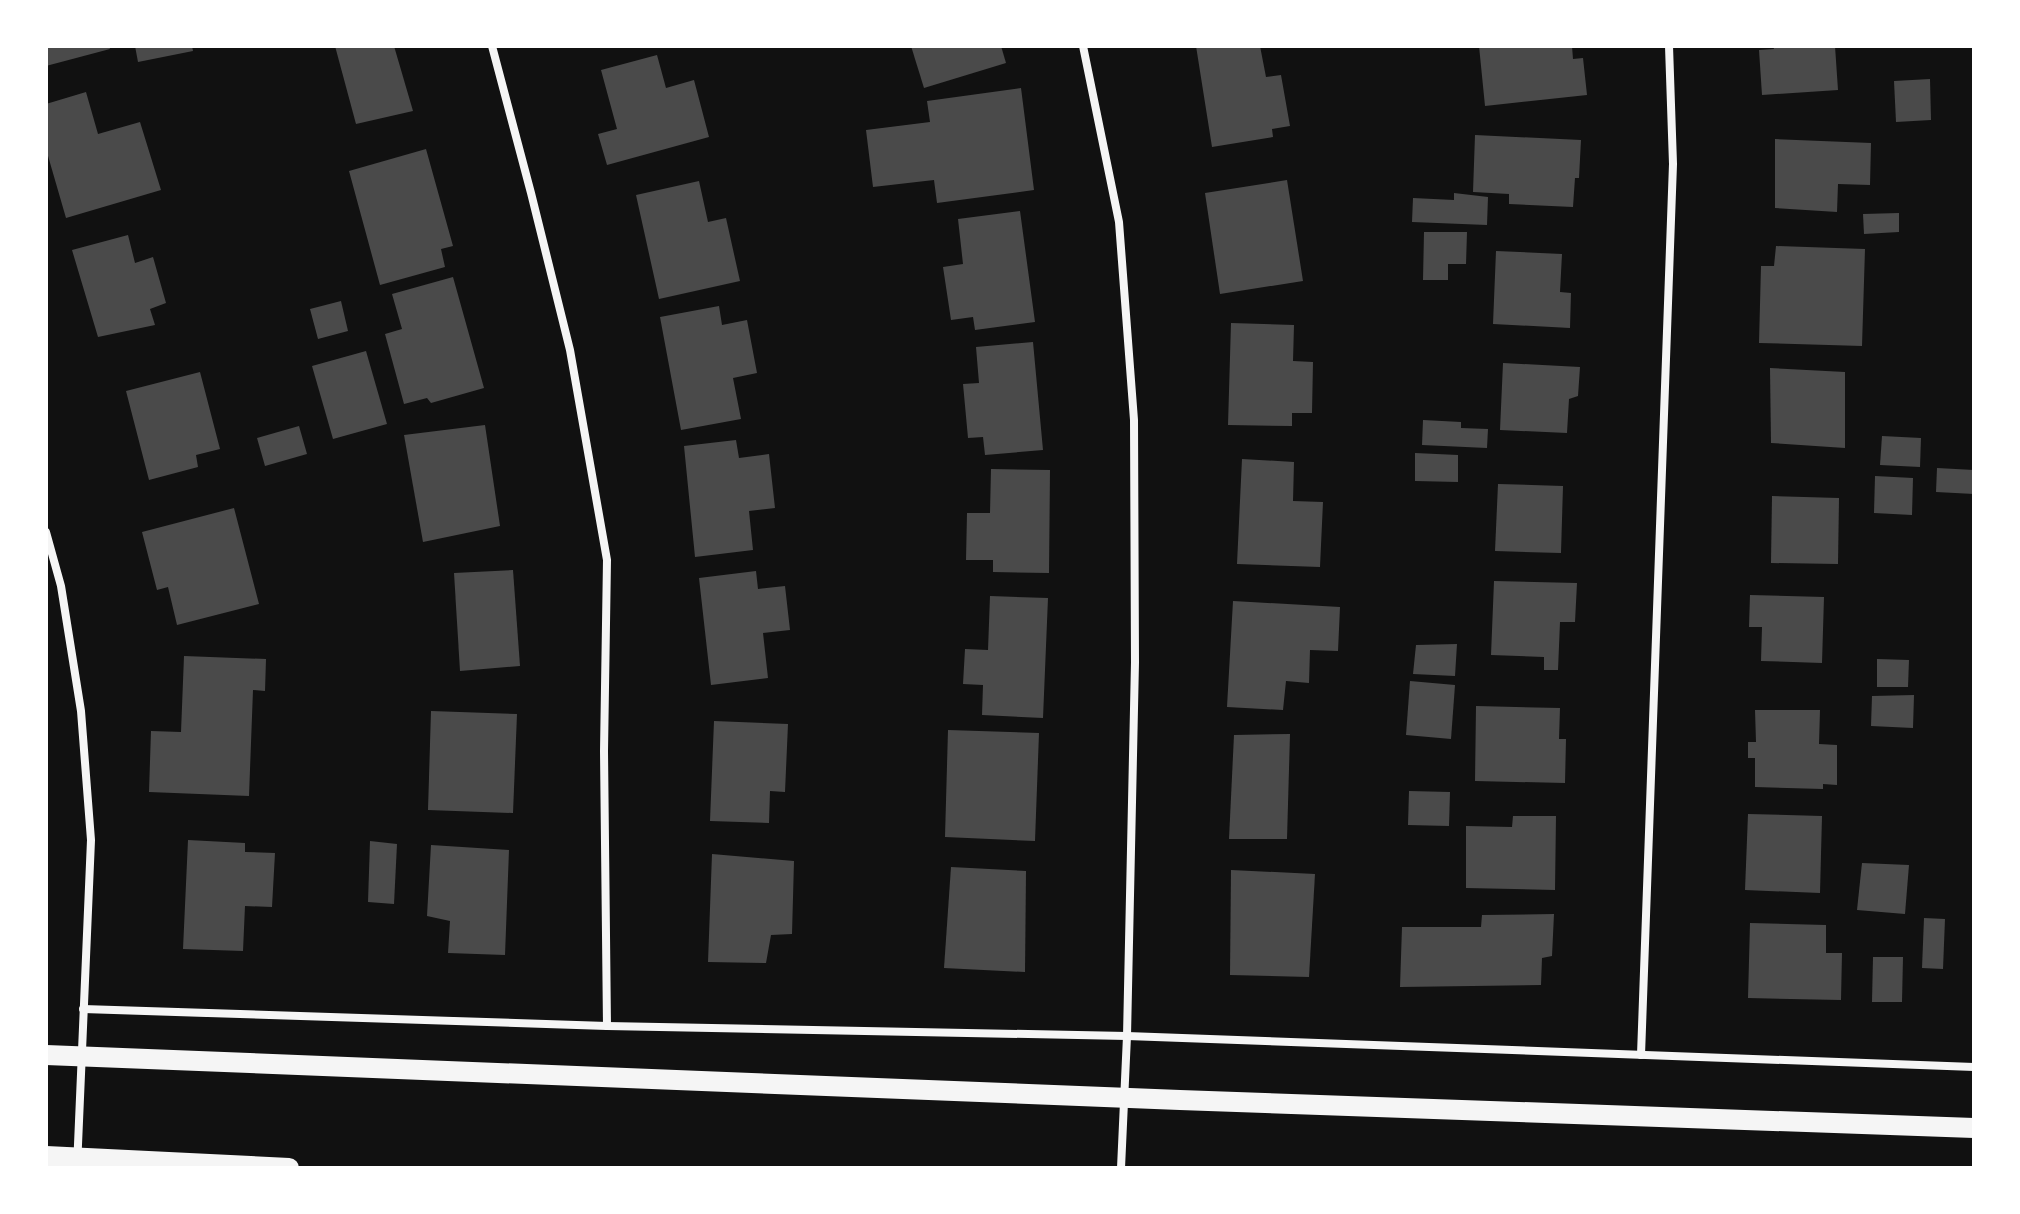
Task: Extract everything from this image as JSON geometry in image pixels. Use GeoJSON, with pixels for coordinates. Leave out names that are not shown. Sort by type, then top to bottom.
{"type":"FeatureCollection","features":[{"type":"Feature","properties":{"kind":"main road"},"geometry":{"type":"LineString","coordinates":[[46,1055],[1974,1128]]}},
{"type":"Feature","properties":{"kind":"main road"},"geometry":{"type":"LineString","coordinates":[[46,1156],[77,1163],[289,1168]]}},
{"type":"Feature","properties":{"kind":"street"},"geometry":{"type":"LineString","coordinates":[[492,46],[570,350],[607,560],[604,751],[607,1026]]}},
{"type":"Feature","properties":{"kind":"street"},"geometry":{"type":"LineString","coordinates":[[1083,46],[1119,222],[1134,420],[1135,662],[1121,1168]]}},
{"type":"Feature","properties":{"kind":"street"},"geometry":{"type":"LineString","coordinates":[[1641,1055],[1673,164],[1669,46]]}},
{"type":"Feature","properties":{"kind":"street"},"geometry":{"type":"LineString","coordinates":[[46,532],[61,586],[82,725],[91,840],[77,1163]]}},
{"type":"Feature","properties":{"kind":"street"},"geometry":{"type":"LineString","coordinates":[[83,1009],[607,1026],[1127,1036],[1974,1067]]}},
{"type":"Feature","properties":{"kind":"building"},"geometry":{"type":"Polygon","coordinates":[[[46,46],[109,46],[110,49],[46,66],[46,46]]]}},
{"type":"Feature","properties":{"kind":"building"},"geometry":{"type":"Polygon","coordinates":[[[135,46],[192,46],[193,51],[138,62],[135,46]]]}},
{"type":"Feature","properties":{"kind":"building"},"geometry":{"type":"Polygon","coordinates":[[[335,46],[394,46],[413,111],[356,124],[335,46]]]}},
{"type":"Feature","properties":{"kind":"building"},"geometry":{"type":"Polygon","coordinates":[[[911,46],[1001,46],[1006,63],[924,88],[911,46]]]}},
{"type":"Feature","properties":{"kind":"building"},"geometry":{"type":"Polygon","coordinates":[[[1196,46],[1260,46],[1266,77],[1281,75],[1290,126],[1272,129],[1273,137],[1212,147],[1196,46]]]}},
{"type":"Feature","properties":{"kind":"building"},"geometry":{"type":"Polygon","coordinates":[[[1479,46],[1572,46],[1573,59],[1583,58],[1587,95],[1485,106],[1479,46]]]}},
{"type":"Feature","properties":{"kind":"building"},"geometry":{"type":"Polygon","coordinates":[[[1773,46],[1835,46],[1838,90],[1762,95],[1759,50],[1774,49],[1773,46]]]}},
{"type":"Feature","properties":{"kind":"building"},"geometry":{"type":"Polygon","coordinates":[[[657,55],[666,88],[694,80],[709,137],[607,165],[598,134],[617,129],[601,70],[657,55]]]}},
{"type":"Feature","properties":{"kind":"building"},"geometry":{"type":"Polygon","coordinates":[[[1930,79],[1931,120],[1896,122],[1894,81],[1930,79]]]}},
{"type":"Feature","properties":{"kind":"building"},"geometry":{"type":"Polygon","coordinates":[[[1021,88],[1034,190],[937,203],[934,180],[873,187],[866,130],[930,122],[927,101],[1021,88]]]}},
{"type":"Feature","properties":{"kind":"building"},"geometry":{"type":"Polygon","coordinates":[[[86,92],[98,134],[140,122],[161,190],[66,218],[46,149],[46,104],[86,92]]]}},
{"type":"Feature","properties":{"kind":"building"},"geometry":{"type":"Polygon","coordinates":[[[1475,135],[1581,140],[1579,178],[1575,178],[1573,207],[1509,204],[1509,194],[1473,192],[1475,135]]]}},
{"type":"Feature","properties":{"kind":"building"},"geometry":{"type":"Polygon","coordinates":[[[1775,139],[1871,143],[1870,185],[1838,184],[1837,212],[1775,208],[1775,139]]]}},
{"type":"Feature","properties":{"kind":"building"},"geometry":{"type":"Polygon","coordinates":[[[426,149],[453,246],[441,249],[445,267],[380,285],[349,171],[426,149]]]}},
{"type":"Feature","properties":{"kind":"building"},"geometry":{"type":"Polygon","coordinates":[[[1287,180],[1303,281],[1220,294],[1205,193],[1287,180]]]}},
{"type":"Feature","properties":{"kind":"building"},"geometry":{"type":"Polygon","coordinates":[[[699,181],[708,222],[726,218],[740,281],[659,299],[636,195],[699,181]]]}},
{"type":"Feature","properties":{"kind":"building"},"geometry":{"type":"Polygon","coordinates":[[[1454,193],[1488,197],[1487,225],[1412,222],[1413,198],[1454,200],[1454,193]]]}},
{"type":"Feature","properties":{"kind":"building"},"geometry":{"type":"Polygon","coordinates":[[[1020,211],[1035,322],[975,330],[973,317],[951,320],[943,267],[963,264],[958,219],[1020,211]]]}},
{"type":"Feature","properties":{"kind":"building"},"geometry":{"type":"Polygon","coordinates":[[[1899,213],[1899,232],[1864,234],[1863,214],[1899,213]]]}},
{"type":"Feature","properties":{"kind":"building"},"geometry":{"type":"Polygon","coordinates":[[[1424,232],[1467,232],[1466,264],[1448,264],[1448,280],[1423,280],[1424,232]]]}},
{"type":"Feature","properties":{"kind":"building"},"geometry":{"type":"Polygon","coordinates":[[[128,235],[135,263],[153,257],[166,303],[150,309],[155,325],[98,337],[72,250],[128,235]]]}},
{"type":"Feature","properties":{"kind":"building"},"geometry":{"type":"Polygon","coordinates":[[[1776,246],[1865,249],[1862,346],[1759,343],[1761,266],[1774,266],[1776,246]]]}},
{"type":"Feature","properties":{"kind":"building"},"geometry":{"type":"Polygon","coordinates":[[[1496,251],[1562,254],[1560,292],[1571,293],[1570,328],[1493,324],[1496,251]]]}},
{"type":"Feature","properties":{"kind":"building"},"geometry":{"type":"Polygon","coordinates":[[[453,277],[484,388],[431,403],[427,398],[404,404],[385,334],[402,329],[392,294],[453,277]]]}},
{"type":"Feature","properties":{"kind":"building"},"geometry":{"type":"Polygon","coordinates":[[[341,301],[348,331],[318,339],[310,309],[341,301]]]}},
{"type":"Feature","properties":{"kind":"building"},"geometry":{"type":"Polygon","coordinates":[[[719,306],[722,325],[747,320],[757,373],[733,378],[741,419],[681,430],[660,317],[719,306]]]}},
{"type":"Feature","properties":{"kind":"building"},"geometry":{"type":"Polygon","coordinates":[[[1231,323],[1294,325],[1293,361],[1313,362],[1312,413],[1292,413],[1292,426],[1228,425],[1231,323]]]}},
{"type":"Feature","properties":{"kind":"building"},"geometry":{"type":"Polygon","coordinates":[[[1033,342],[1043,450],[985,455],[983,437],[968,438],[963,384],[979,383],[976,347],[1033,342]]]}},
{"type":"Feature","properties":{"kind":"building"},"geometry":{"type":"Polygon","coordinates":[[[366,351],[387,424],[333,439],[312,366],[366,351]]]}},
{"type":"Feature","properties":{"kind":"building"},"geometry":{"type":"Polygon","coordinates":[[[1503,363],[1580,367],[1578,396],[1569,399],[1567,433],[1500,430],[1503,363]]]}},
{"type":"Feature","properties":{"kind":"building"},"geometry":{"type":"Polygon","coordinates":[[[1770,368],[1845,372],[1845,448],[1771,443],[1770,368]]]}},
{"type":"Feature","properties":{"kind":"building"},"geometry":{"type":"Polygon","coordinates":[[[200,372],[220,449],[196,455],[198,467],[149,480],[126,391],[200,372]]]}},
{"type":"Feature","properties":{"kind":"building"},"geometry":{"type":"Polygon","coordinates":[[[1423,420],[1461,422],[1461,428],[1488,429],[1487,448],[1422,445],[1423,420]]]}},
{"type":"Feature","properties":{"kind":"building"},"geometry":{"type":"Polygon","coordinates":[[[485,425],[500,526],[423,542],[404,435],[485,425]]]}},
{"type":"Feature","properties":{"kind":"building"},"geometry":{"type":"Polygon","coordinates":[[[299,426],[307,454],[265,466],[257,438],[299,426]]]}},
{"type":"Feature","properties":{"kind":"building"},"geometry":{"type":"Polygon","coordinates":[[[1882,436],[1921,438],[1920,467],[1880,465],[1882,436]]]}},
{"type":"Feature","properties":{"kind":"building"},"geometry":{"type":"Polygon","coordinates":[[[736,440],[739,458],[769,454],[775,508],[749,511],[753,550],[695,557],[684,446],[736,440]]]}},
{"type":"Feature","properties":{"kind":"building"},"geometry":{"type":"Polygon","coordinates":[[[1415,453],[1458,455],[1458,482],[1415,481],[1415,453]]]}},
{"type":"Feature","properties":{"kind":"building"},"geometry":{"type":"Polygon","coordinates":[[[1242,459],[1294,462],[1293,501],[1323,502],[1320,567],[1237,564],[1242,459]]]}},
{"type":"Feature","properties":{"kind":"building"},"geometry":{"type":"Polygon","coordinates":[[[1937,468],[1974,470],[1974,494],[1936,492],[1937,468]]]}},
{"type":"Feature","properties":{"kind":"building"},"geometry":{"type":"Polygon","coordinates":[[[991,469],[1050,470],[1049,573],[993,572],[993,560],[966,560],[967,513],[990,513],[991,469]]]}},
{"type":"Feature","properties":{"kind":"building"},"geometry":{"type":"Polygon","coordinates":[[[1875,476],[1913,478],[1912,515],[1874,513],[1875,476]]]}},
{"type":"Feature","properties":{"kind":"building"},"geometry":{"type":"Polygon","coordinates":[[[1498,484],[1563,486],[1561,553],[1495,551],[1498,484]]]}},
{"type":"Feature","properties":{"kind":"building"},"geometry":{"type":"Polygon","coordinates":[[[1772,496],[1839,498],[1838,564],[1771,563],[1772,496]]]}},
{"type":"Feature","properties":{"kind":"building"},"geometry":{"type":"Polygon","coordinates":[[[234,508],[259,604],[177,625],[168,587],[157,590],[142,532],[234,508]]]}},
{"type":"Feature","properties":{"kind":"building"},"geometry":{"type":"Polygon","coordinates":[[[513,570],[520,666],[460,671],[454,573],[513,570]]]}},
{"type":"Feature","properties":{"kind":"building"},"geometry":{"type":"Polygon","coordinates":[[[756,571],[758,589],[785,586],[790,630],[763,633],[768,678],[711,685],[699,578],[756,571]]]}},
{"type":"Feature","properties":{"kind":"building"},"geometry":{"type":"Polygon","coordinates":[[[1494,581],[1577,583],[1575,622],[1560,622],[1558,670],[1544,670],[1544,657],[1491,655],[1494,581]]]}},
{"type":"Feature","properties":{"kind":"building"},"geometry":{"type":"Polygon","coordinates":[[[1750,595],[1824,597],[1822,663],[1761,661],[1762,627],[1749,627],[1750,595]]]}},
{"type":"Feature","properties":{"kind":"building"},"geometry":{"type":"Polygon","coordinates":[[[990,596],[1048,598],[1043,718],[982,715],[983,685],[963,684],[965,649],[988,650],[990,596]]]}},
{"type":"Feature","properties":{"kind":"building"},"geometry":{"type":"Polygon","coordinates":[[[1233,601],[1340,607],[1338,651],[1310,650],[1309,683],[1286,681],[1283,710],[1227,707],[1233,601]]]}},
{"type":"Feature","properties":{"kind":"building"},"geometry":{"type":"Polygon","coordinates":[[[1457,644],[1455,676],[1413,674],[1416,645],[1457,644]]]}},
{"type":"Feature","properties":{"kind":"building"},"geometry":{"type":"Polygon","coordinates":[[[184,656],[266,659],[265,691],[253,690],[249,796],[149,792],[151,731],[181,732],[184,656]]]}},
{"type":"Feature","properties":{"kind":"building"},"geometry":{"type":"Polygon","coordinates":[[[1877,659],[1909,660],[1908,687],[1877,687],[1877,659]]]}},
{"type":"Feature","properties":{"kind":"building"},"geometry":{"type":"Polygon","coordinates":[[[1410,681],[1455,685],[1451,739],[1406,735],[1410,681]]]}},
{"type":"Feature","properties":{"kind":"building"},"geometry":{"type":"Polygon","coordinates":[[[1914,695],[1913,728],[1871,726],[1872,696],[1914,695]]]}},
{"type":"Feature","properties":{"kind":"building"},"geometry":{"type":"Polygon","coordinates":[[[1476,706],[1560,708],[1559,739],[1566,739],[1565,783],[1475,781],[1476,706]]]}},
{"type":"Feature","properties":{"kind":"building"},"geometry":{"type":"Polygon","coordinates":[[[1755,710],[1820,710],[1819,744],[1837,745],[1837,785],[1823,784],[1823,789],[1755,787],[1755,758],[1748,758],[1748,742],[1756,742],[1755,710]]]}},
{"type":"Feature","properties":{"kind":"building"},"geometry":{"type":"Polygon","coordinates":[[[431,711],[517,714],[513,813],[428,810],[431,711]]]}},
{"type":"Feature","properties":{"kind":"building"},"geometry":{"type":"Polygon","coordinates":[[[714,721],[788,724],[785,792],[770,791],[769,823],[710,821],[714,721]]]}},
{"type":"Feature","properties":{"kind":"building"},"geometry":{"type":"Polygon","coordinates":[[[948,730],[1039,733],[1035,841],[945,837],[948,730]]]}},
{"type":"Feature","properties":{"kind":"building"},"geometry":{"type":"Polygon","coordinates":[[[1290,734],[1287,839],[1229,839],[1234,735],[1290,734]]]}},
{"type":"Feature","properties":{"kind":"building"},"geometry":{"type":"Polygon","coordinates":[[[1409,791],[1450,792],[1449,826],[1408,825],[1409,791]]]}},
{"type":"Feature","properties":{"kind":"building"},"geometry":{"type":"Polygon","coordinates":[[[1748,814],[1822,816],[1820,893],[1745,890],[1748,814]]]}},
{"type":"Feature","properties":{"kind":"building"},"geometry":{"type":"Polygon","coordinates":[[[1513,816],[1556,816],[1555,890],[1466,888],[1466,826],[1512,827],[1513,816]]]}},
{"type":"Feature","properties":{"kind":"building"},"geometry":{"type":"Polygon","coordinates":[[[188,840],[245,843],[245,852],[275,853],[272,907],[245,906],[243,951],[183,949],[188,840]]]}},
{"type":"Feature","properties":{"kind":"building"},"geometry":{"type":"Polygon","coordinates":[[[370,841],[397,844],[394,904],[368,902],[370,841]]]}},
{"type":"Feature","properties":{"kind":"building"},"geometry":{"type":"Polygon","coordinates":[[[431,845],[509,850],[505,955],[448,953],[450,921],[427,916],[431,845]]]}},
{"type":"Feature","properties":{"kind":"building"},"geometry":{"type":"Polygon","coordinates":[[[712,854],[794,861],[792,934],[771,935],[766,963],[708,962],[712,854]]]}},
{"type":"Feature","properties":{"kind":"building"},"geometry":{"type":"Polygon","coordinates":[[[1862,863],[1909,865],[1905,914],[1857,910],[1862,863]]]}},
{"type":"Feature","properties":{"kind":"building"},"geometry":{"type":"Polygon","coordinates":[[[951,867],[1026,871],[1025,972],[944,968],[951,867]]]}},
{"type":"Feature","properties":{"kind":"building"},"geometry":{"type":"Polygon","coordinates":[[[1231,870],[1315,874],[1309,977],[1230,975],[1231,870]]]}},
{"type":"Feature","properties":{"kind":"building"},"geometry":{"type":"Polygon","coordinates":[[[1554,914],[1552,956],[1542,958],[1541,985],[1400,987],[1402,927],[1481,927],[1482,915],[1554,914]]]}},
{"type":"Feature","properties":{"kind":"building"},"geometry":{"type":"Polygon","coordinates":[[[1924,918],[1945,919],[1943,969],[1922,968],[1924,918]]]}},
{"type":"Feature","properties":{"kind":"building"},"geometry":{"type":"Polygon","coordinates":[[[1750,923],[1826,925],[1826,953],[1842,953],[1841,1000],[1748,998],[1750,923]]]}},
{"type":"Feature","properties":{"kind":"building"},"geometry":{"type":"Polygon","coordinates":[[[1873,957],[1903,957],[1902,1002],[1872,1002],[1873,957]]]}}]}
